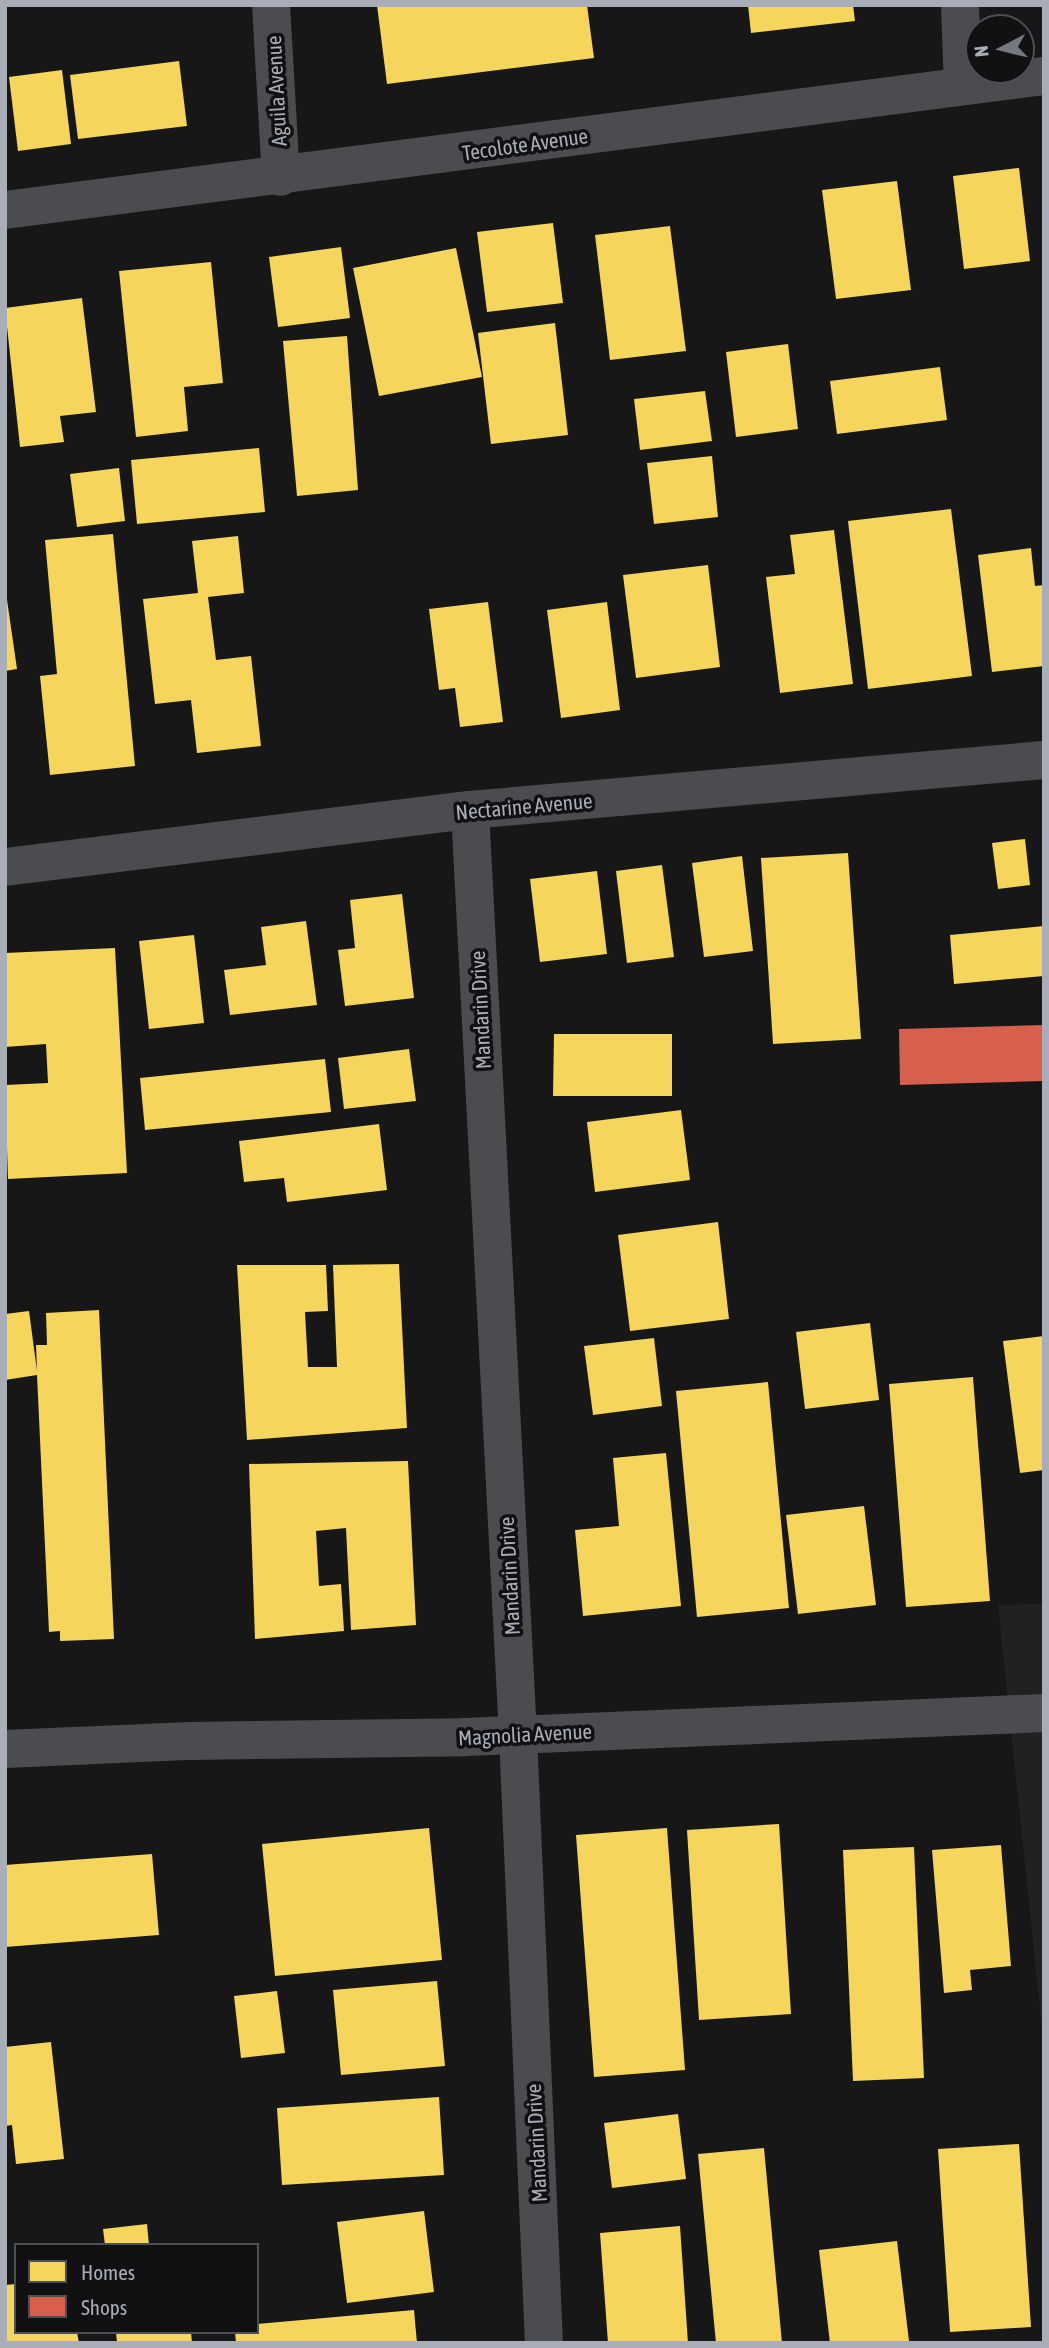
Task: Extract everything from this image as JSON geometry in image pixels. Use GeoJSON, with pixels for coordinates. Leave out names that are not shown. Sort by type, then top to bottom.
{"type":"FeatureCollection","features":[{"type":"Feature","properties":{"kind":"street","name":"Aguila Avenue"},"geometry":{"type":"LineString","coordinates":[[271,5],[281,177]]}},
{"type":"Feature","properties":{"kind":"street"},"geometry":{"type":"LineString","coordinates":[[960,5],[963,85]]}},
{"type":"Feature","properties":{"kind":"street","name":"Tecolote Avenue"},"geometry":{"type":"LineString","coordinates":[[5,210],[281,177],[1044,76]]}},
{"type":"Feature","properties":{"kind":"street","name":"Nectarine Avenue"},"geometry":{"type":"LineString","coordinates":[[5,867],[470,810],[1044,760]]}},
{"type":"Feature","properties":{"kind":"street","name":"Mandarin Drive"},"geometry":{"type":"LineString","coordinates":[[470,810],[518,1734],[544,2343]]}},
{"type":"Feature","properties":{"kind":"street","name":"Magnolia Avenue"},"geometry":{"type":"LineString","coordinates":[[5,1749],[518,1734],[1044,1713]]}},
{"type":"Feature","properties":{"kind":"shaded area"},"geometry":{"type":"Polygon","coordinates":[[[1044,1604],[1044,2047],[998,1605],[1044,1604]]]}},
{"type":"Feature","properties":{"kind":"building: Homes"},"geometry":{"type":"Polygon","coordinates":[[[377,5],[587,5],[594,58],[387,84],[377,5]]]}},
{"type":"Feature","properties":{"kind":"building: Homes"},"geometry":{"type":"Polygon","coordinates":[[[748,5],[853,5],[855,21],[751,33],[748,5]]]}},
{"type":"Feature","properties":{"kind":"building: Homes"},"geometry":{"type":"Polygon","coordinates":[[[179,61],[187,126],[78,139],[70,75],[179,61]]]}},
{"type":"Feature","properties":{"kind":"building: Homes"},"geometry":{"type":"Polygon","coordinates":[[[62,70],[71,144],[18,151],[9,77],[62,70]]]}},
{"type":"Feature","properties":{"kind":"building: Homes"},"geometry":{"type":"Polygon","coordinates":[[[1019,168],[1030,261],[964,269],[953,176],[1019,168]]]}},
{"type":"Feature","properties":{"kind":"building: Homes"},"geometry":{"type":"Polygon","coordinates":[[[897,181],[911,290],[836,299],[822,190],[897,181]]]}},
{"type":"Feature","properties":{"kind":"building: Homes"},"geometry":{"type":"Polygon","coordinates":[[[553,223],[563,303],[487,312],[477,232],[553,223]]]}},
{"type":"Feature","properties":{"kind":"building: Homes"},"geometry":{"type":"Polygon","coordinates":[[[670,226],[686,351],[610,360],[595,235],[670,226]]]}},
{"type":"Feature","properties":{"kind":"building: Homes"},"geometry":{"type":"Polygon","coordinates":[[[341,247],[350,318],[278,327],[269,257],[341,247]]]}},
{"type":"Feature","properties":{"kind":"building: Homes"},"geometry":{"type":"Polygon","coordinates":[[[456,248],[482,377],[379,396],[353,268],[456,248]]]}},
{"type":"Feature","properties":{"kind":"building: Homes"},"geometry":{"type":"Polygon","coordinates":[[[211,262],[223,383],[184,387],[188,431],[136,437],[119,271],[211,262]]]}},
{"type":"Feature","properties":{"kind":"building: Homes"},"geometry":{"type":"Polygon","coordinates":[[[82,298],[96,412],[60,416],[64,442],[20,447],[5,308],[82,298]]]}},
{"type":"Feature","properties":{"kind":"building: Homes"},"geometry":{"type":"Polygon","coordinates":[[[555,323],[568,435],[491,444],[478,333],[555,323]]]}},
{"type":"Feature","properties":{"kind":"building: Homes"},"geometry":{"type":"Polygon","coordinates":[[[347,336],[358,490],[297,496],[283,341],[347,336]]]}},
{"type":"Feature","properties":{"kind":"building: Homes"},"geometry":{"type":"Polygon","coordinates":[[[788,344],[798,429],[736,437],[726,352],[788,344]]]}},
{"type":"Feature","properties":{"kind":"building: Homes"},"geometry":{"type":"Polygon","coordinates":[[[940,367],[947,420],[837,434],[830,381],[940,367]]]}},
{"type":"Feature","properties":{"kind":"building: Homes"},"geometry":{"type":"Polygon","coordinates":[[[705,391],[712,441],[640,450],[634,399],[705,391]]]}},
{"type":"Feature","properties":{"kind":"building: Homes"},"geometry":{"type":"Polygon","coordinates":[[[259,448],[265,512],[137,524],[131,460],[259,448]]]}},
{"type":"Feature","properties":{"kind":"building: Homes"},"geometry":{"type":"Polygon","coordinates":[[[712,456],[718,517],[654,524],[647,463],[712,456]]]}},
{"type":"Feature","properties":{"kind":"building: Homes"},"geometry":{"type":"Polygon","coordinates":[[[119,468],[125,521],[77,527],[70,474],[119,468]]]}},
{"type":"Feature","properties":{"kind":"building: Homes"},"geometry":{"type":"Polygon","coordinates":[[[951,509],[972,676],[868,689],[848,521],[951,509]]]}},
{"type":"Feature","properties":{"kind":"building: Homes"},"geometry":{"type":"Polygon","coordinates":[[[834,530],[853,684],[780,693],[766,577],[795,574],[790,535],[834,530]]]}},
{"type":"Feature","properties":{"kind":"building: Homes"},"geometry":{"type":"Polygon","coordinates":[[[113,534],[135,766],[50,775],[40,676],[57,674],[45,540],[113,534]]]}},
{"type":"Feature","properties":{"kind":"building: Homes"},"geometry":{"type":"Polygon","coordinates":[[[238,536],[244,593],[208,597],[216,660],[251,656],[261,746],[197,753],[191,700],[155,704],[143,599],[198,593],[192,541],[238,536]]]}},
{"type":"Feature","properties":{"kind":"building: Homes"},"geometry":{"type":"Polygon","coordinates":[[[1031,548],[1035,586],[1044,585],[1044,666],[992,672],[978,555],[1031,548]]]}},
{"type":"Feature","properties":{"kind":"building: Homes"},"geometry":{"type":"Polygon","coordinates":[[[708,565],[720,667],[636,678],[623,575],[708,565]]]}},
{"type":"Feature","properties":{"kind":"building: Homes"},"geometry":{"type":"Polygon","coordinates":[[[5,586],[17,669],[5,671],[5,586]]]}},
{"type":"Feature","properties":{"kind":"building: Homes"},"geometry":{"type":"Polygon","coordinates":[[[488,602],[503,722],[460,727],[455,688],[439,690],[429,609],[488,602]]]}},
{"type":"Feature","properties":{"kind":"building: Homes"},"geometry":{"type":"Polygon","coordinates":[[[607,602],[620,710],[561,718],[547,610],[607,602]]]}},
{"type":"Feature","properties":{"kind":"building: Homes"},"geometry":{"type":"Polygon","coordinates":[[[1025,839],[1030,885],[998,889],[992,843],[1025,839]]]}},
{"type":"Feature","properties":{"kind":"building: Homes"},"geometry":{"type":"Polygon","coordinates":[[[848,853],[861,1039],[773,1044],[761,858],[848,853]]]}},
{"type":"Feature","properties":{"kind":"building: Homes"},"geometry":{"type":"Polygon","coordinates":[[[742,856],[753,951],[704,957],[692,863],[742,856]]]}},
{"type":"Feature","properties":{"kind":"building: Homes"},"geometry":{"type":"Polygon","coordinates":[[[662,865],[674,957],[627,963],[616,871],[662,865]]]}},
{"type":"Feature","properties":{"kind":"building: Homes"},"geometry":{"type":"Polygon","coordinates":[[[597,871],[607,954],[540,962],[530,879],[597,871]]]}},
{"type":"Feature","properties":{"kind":"building: Homes"},"geometry":{"type":"Polygon","coordinates":[[[402,894],[414,998],[345,1006],[338,950],[355,948],[350,900],[402,894]]]}},
{"type":"Feature","properties":{"kind":"building: Homes"},"geometry":{"type":"Polygon","coordinates":[[[306,921],[317,1005],[230,1015],[224,970],[266,965],[261,927],[306,921]]]}},
{"type":"Feature","properties":{"kind":"building: Homes"},"geometry":{"type":"Polygon","coordinates":[[[1044,926],[1044,976],[954,984],[950,935],[1044,926]]]}},
{"type":"Feature","properties":{"kind":"building: Homes"},"geometry":{"type":"Polygon","coordinates":[[[194,935],[204,1023],[149,1029],[139,941],[194,935]]]}},
{"type":"Feature","properties":{"kind":"building: Homes"},"geometry":{"type":"Polygon","coordinates":[[[115,948],[127,1173],[8,1179],[5,1085],[48,1083],[46,1044],[5,1047],[5,953],[115,948]]]}},
{"type":"Feature","properties":{"kind":"building: Homes"},"geometry":{"type":"Polygon","coordinates":[[[554,1034],[672,1034],[672,1096],[553,1096],[554,1034]]]}},
{"type":"Feature","properties":{"kind":"building: Homes"},"geometry":{"type":"Polygon","coordinates":[[[409,1049],[416,1101],[344,1109],[338,1058],[409,1049]]]}},
{"type":"Feature","properties":{"kind":"building: Homes"},"geometry":{"type":"Polygon","coordinates":[[[325,1059],[331,1112],[145,1130],[140,1078],[325,1059]]]}},
{"type":"Feature","properties":{"kind":"building: Homes"},"geometry":{"type":"Polygon","coordinates":[[[681,1110],[690,1180],[595,1192],[587,1122],[681,1110]]]}},
{"type":"Feature","properties":{"kind":"building: Homes"},"geometry":{"type":"Polygon","coordinates":[[[379,1124],[387,1190],[287,1202],[284,1178],[244,1182],[239,1141],[379,1124]]]}},
{"type":"Feature","properties":{"kind":"building: Homes"},"geometry":{"type":"Polygon","coordinates":[[[718,1222],[729,1319],[630,1331],[618,1235],[718,1222]]]}},
{"type":"Feature","properties":{"kind":"building: Homes"},"geometry":{"type":"Polygon","coordinates":[[[399,1264],[407,1428],[247,1440],[237,1265],[326,1265],[328,1311],[305,1312],[308,1367],[337,1367],[333,1265],[399,1264]]]}},
{"type":"Feature","properties":{"kind":"building: Homes"},"geometry":{"type":"Polygon","coordinates":[[[99,1310],[114,1639],[60,1641],[60,1631],[49,1632],[37,1375],[5,1380],[5,1314],[29,1311],[37,1371],[36,1345],[47,1345],[46,1313],[99,1310]]]}},
{"type":"Feature","properties":{"kind":"building: Homes"},"geometry":{"type":"Polygon","coordinates":[[[870,1323],[879,1400],[805,1409],[796,1332],[870,1323]]]}},
{"type":"Feature","properties":{"kind":"building: Homes"},"geometry":{"type":"Polygon","coordinates":[[[1044,1336],[1044,1470],[1020,1473],[1003,1341],[1044,1336]]]}},
{"type":"Feature","properties":{"kind":"building: Homes"},"geometry":{"type":"Polygon","coordinates":[[[654,1338],[662,1406],[593,1415],[584,1346],[654,1338]]]}},
{"type":"Feature","properties":{"kind":"building: Homes"},"geometry":{"type":"Polygon","coordinates":[[[973,1377],[990,1601],[906,1607],[889,1384],[973,1377]]]}},
{"type":"Feature","properties":{"kind":"building: Homes"},"geometry":{"type":"Polygon","coordinates":[[[768,1382],[789,1608],[697,1617],[676,1391],[768,1382]]]}},
{"type":"Feature","properties":{"kind":"building: Homes"},"geometry":{"type":"Polygon","coordinates":[[[666,1453],[681,1606],[583,1616],[575,1530],[619,1526],[613,1458],[666,1453]]]}},
{"type":"Feature","properties":{"kind":"building: Homes"},"geometry":{"type":"Polygon","coordinates":[[[408,1461],[416,1625],[351,1630],[346,1528],[316,1531],[319,1586],[341,1584],[344,1631],[255,1639],[249,1464],[408,1461]]]}},
{"type":"Feature","properties":{"kind":"building: Homes"},"geometry":{"type":"Polygon","coordinates":[[[864,1506],[876,1605],[798,1614],[786,1515],[864,1506]]]}},
{"type":"Feature","properties":{"kind":"building: Homes"},"geometry":{"type":"Polygon","coordinates":[[[779,1824],[791,2014],[699,2020],[687,1830],[779,1824]]]}},
{"type":"Feature","properties":{"kind":"building: Homes"},"geometry":{"type":"Polygon","coordinates":[[[429,1828],[442,1960],[275,1976],[262,1844],[429,1828]]]}},
{"type":"Feature","properties":{"kind":"building: Homes"},"geometry":{"type":"Polygon","coordinates":[[[667,1828],[685,2070],[594,2077],[576,1835],[667,1828]]]}},
{"type":"Feature","properties":{"kind":"building: Homes"},"geometry":{"type":"Polygon","coordinates":[[[1001,1845],[1011,1966],[970,1970],[972,1990],[944,1993],[932,1850],[1001,1845]]]}},
{"type":"Feature","properties":{"kind":"building: Homes"},"geometry":{"type":"Polygon","coordinates":[[[914,1847],[924,2078],[853,2081],[843,1850],[914,1847]]]}},
{"type":"Feature","properties":{"kind":"building: Homes"},"geometry":{"type":"Polygon","coordinates":[[[152,1854],[159,1935],[5,1947],[5,1865],[152,1854]]]}},
{"type":"Feature","properties":{"kind":"building: Homes"},"geometry":{"type":"Polygon","coordinates":[[[437,1981],[445,2066],[341,2075],[333,1990],[437,1981]]]}},
{"type":"Feature","properties":{"kind":"building: Homes"},"geometry":{"type":"Polygon","coordinates":[[[277,1991],[285,2053],[241,2058],[234,1996],[277,1991]]]}},
{"type":"Feature","properties":{"kind":"building: Homes"},"geometry":{"type":"Polygon","coordinates":[[[51,2042],[64,2159],[16,2164],[12,2125],[5,2126],[5,2047],[51,2042]]]}},
{"type":"Feature","properties":{"kind":"building: Homes"},"geometry":{"type":"Polygon","coordinates":[[[439,2097],[444,2175],[282,2185],[277,2108],[439,2097]]]}},
{"type":"Feature","properties":{"kind":"building: Homes"},"geometry":{"type":"Polygon","coordinates":[[[678,2114],[686,2179],[612,2188],[604,2123],[678,2114]]]}},
{"type":"Feature","properties":{"kind":"building: Homes"},"geometry":{"type":"Polygon","coordinates":[[[1019,2144],[1031,2327],[950,2332],[938,2149],[1019,2144]]]}},
{"type":"Feature","properties":{"kind":"building: Homes"},"geometry":{"type":"Polygon","coordinates":[[[764,2148],[782,2343],[716,2343],[698,2154],[764,2148]]]}},
{"type":"Feature","properties":{"kind":"building: Homes"},"geometry":{"type":"Polygon","coordinates":[[[424,2211],[434,2292],[347,2303],[337,2222],[424,2211]]]}},
{"type":"Feature","properties":{"kind":"building: Homes"},"geometry":{"type":"Polygon","coordinates":[[[147,2224],[149,2243],[105,2243],[103,2229],[147,2224]]]}},
{"type":"Feature","properties":{"kind":"building: Homes"},"geometry":{"type":"Polygon","coordinates":[[[680,2226],[688,2343],[608,2343],[600,2233],[680,2226]]]}},
{"type":"Feature","properties":{"kind":"building: Homes"},"geometry":{"type":"Polygon","coordinates":[[[897,2241],[909,2341],[830,2343],[819,2250],[897,2241]]]}},
{"type":"Feature","properties":{"kind":"building: Homes"},"geometry":{"type":"Polygon","coordinates":[[[14,2284],[14,2334],[77,2334],[79,2343],[5,2343],[5,2285],[14,2284]]]}},
{"type":"Feature","properties":{"kind":"building: Homes"},"geometry":{"type":"Polygon","coordinates":[[[414,2310],[417,2343],[236,2343],[235,2334],[259,2334],[259,2324],[414,2310]]]}},
{"type":"Feature","properties":{"kind":"building: Homes"},"geometry":{"type":"Polygon","coordinates":[[[116,2334],[191,2334],[192,2343],[117,2343],[116,2334]]]}},
{"type":"Feature","properties":{"kind":"building: Shops"},"geometry":{"type":"Polygon","coordinates":[[[1044,1025],[1044,1081],[900,1085],[899,1029],[1044,1025]]]}}]}
